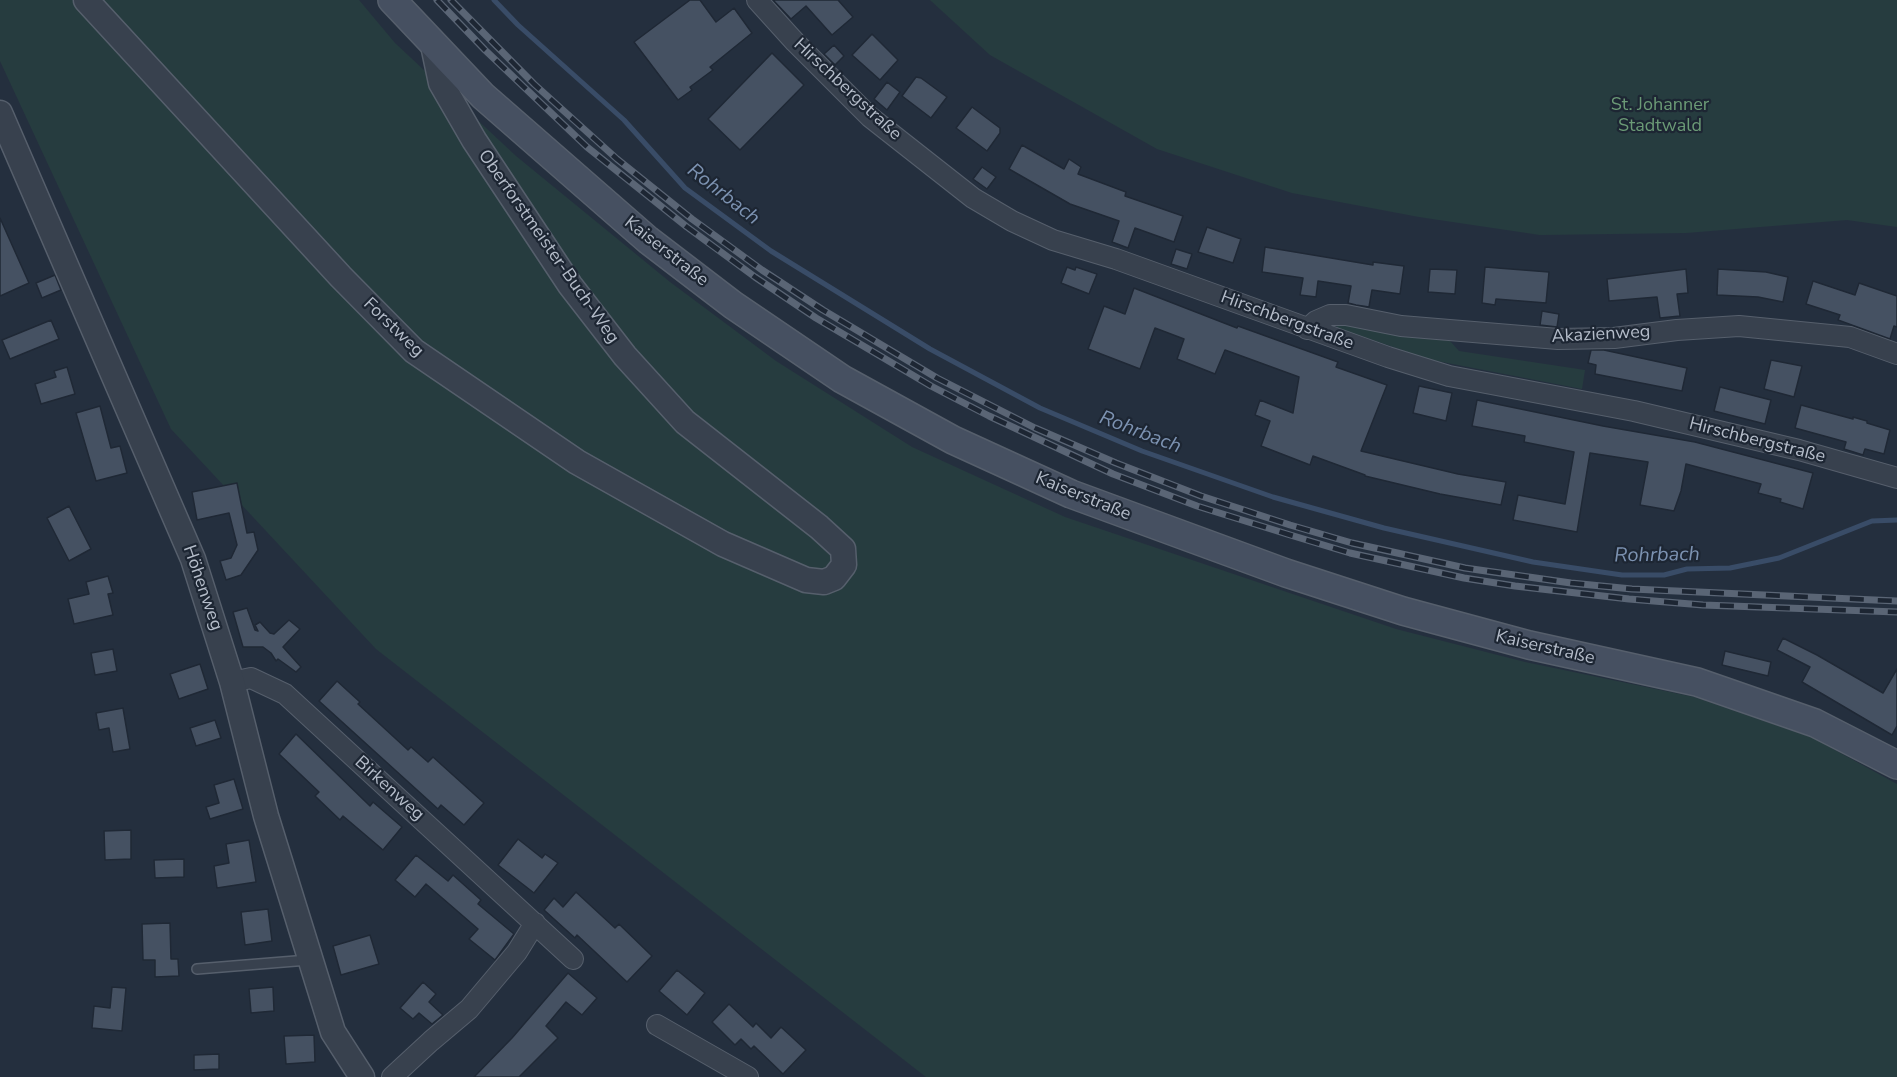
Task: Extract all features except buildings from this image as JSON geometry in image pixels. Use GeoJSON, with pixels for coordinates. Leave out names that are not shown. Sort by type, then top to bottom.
{"type":"FeatureCollection","features":[{"type":"Feature","properties":{"kind":"main road","name":"Kaiserstraße"},"geometry":{"type":"LineString","coordinates":[[392,0],[483,96],[648,240],[724,297],[842,379],[953,440],[1071,494],[1286,573],[1402,611],[1529,645],[1696,682],[1815,723],[1897,765]]}},
{"type":"Feature","properties":{"kind":"street","name":"Forstweg"},"geometry":{"type":"LineString","coordinates":[[86,0],[341,277],[414,351],[577,462],[723,544],[806,580]]}},
{"type":"Feature","properties":{"kind":"street","name":"Hirschbergstraße"},"geometry":{"type":"LineString","coordinates":[[757,0],[795,42],[870,117],[973,198],[1012,221],[1053,240],[1116,259],[1388,357],[1449,375],[1634,411],[1798,450],[1897,478]]}},
{"type":"Feature","properties":{"kind":"street","name":"Oberforstmeister-Buch-Weg"},"geometry":{"type":"LineString","coordinates":[[433,45],[441,83],[474,140],[570,285],[625,356],[685,422],[819,527],[843,549],[844,565],[834,578],[824,582],[806,580]]}},
{"type":"Feature","properties":{"kind":"street","name":"Höhenweg"},"geometry":{"type":"LineString","coordinates":[[0,113],[169,499],[193,559],[232,682],[266,816],[333,1032],[362,1077]]}},
{"type":"Feature","properties":{"kind":"street","name":"Akazienweg"},"geometry":{"type":"LineString","coordinates":[[1307,329],[1316,321],[1330,315],[1346,315],[1401,326],[1558,339],[1614,338],[1677,330],[1739,326],[1850,337],[1897,354]]}},
{"type":"Feature","properties":{"kind":"street","name":"Birkenweg"},"geometry":{"type":"LineString","coordinates":[[232,682],[251,678],[285,694],[573,959]]}},
{"type":"Feature","properties":{"kind":"street"},"geometry":{"type":"LineString","coordinates":[[392,1077],[469,1009],[518,952],[535,923]]}},
{"type":"Feature","properties":{"kind":"street"},"geometry":{"type":"LineString","coordinates":[[657,1025],[748,1077]]}},
{"type":"Feature","properties":{"kind":"lane"},"geometry":{"type":"LineString","coordinates":[[197,969],[310,959]]}},
{"type":"Feature","properties":{"kind":"green space"},"geometry":{"type":"Polygon","coordinates":[[[0,0],[359,0],[395,43],[516,156],[670,282],[776,361],[912,447],[1065,517],[1396,629],[1525,662],[1694,697],[1813,738],[1897,784],[1897,1077],[926,1077],[376,649],[171,429],[0,61],[0,0]]]}},
{"type":"Feature","properties":{"kind":"green space","name":"St. Johanner Stadtwald"},"geometry":{"type":"Polygon","coordinates":[[[930,0],[1897,0],[1897,227],[1847,220],[1686,233],[1540,235],[1419,217],[1292,193],[1157,149],[990,55],[930,0]]]}},
{"type":"Feature","properties":{"kind":"green space"},"geometry":{"type":"Polygon","coordinates":[[[1339,322],[1450,341],[1459,351],[1585,370],[1582,389],[1432,360],[1337,328],[1336,325],[1339,322]]]}},
{"type":"Feature","properties":{"kind":"waterway","name":"Rohrbach"},"geometry":{"type":"LineString","coordinates":[[494,0],[518,25],[624,120],[685,188],[771,251],[930,349],[1040,408],[1142,451],[1273,497],[1384,528],[1533,562],[1622,575],[1664,575],[1687,569],[1730,568],[1779,558],[1872,521],[1897,520]]}},
{"type":"Feature","properties":{"kind":"railway"},"geometry":{"type":"LineString","coordinates":[[437,0],[485,50],[587,147],[687,227],[755,277],[816,318],[931,386],[1113,474],[1197,506],[1350,553],[1464,578],[1629,599],[1703,605],[1897,612]]}},
{"type":"Feature","properties":{"kind":"railway"},"geometry":{"type":"LineString","coordinates":[[451,0],[534,84],[617,159],[692,219],[762,270],[823,310],[937,378],[1035,428],[1116,463],[1201,496],[1290,525],[1352,543],[1465,568],[1632,589],[1897,601]]}}]}
